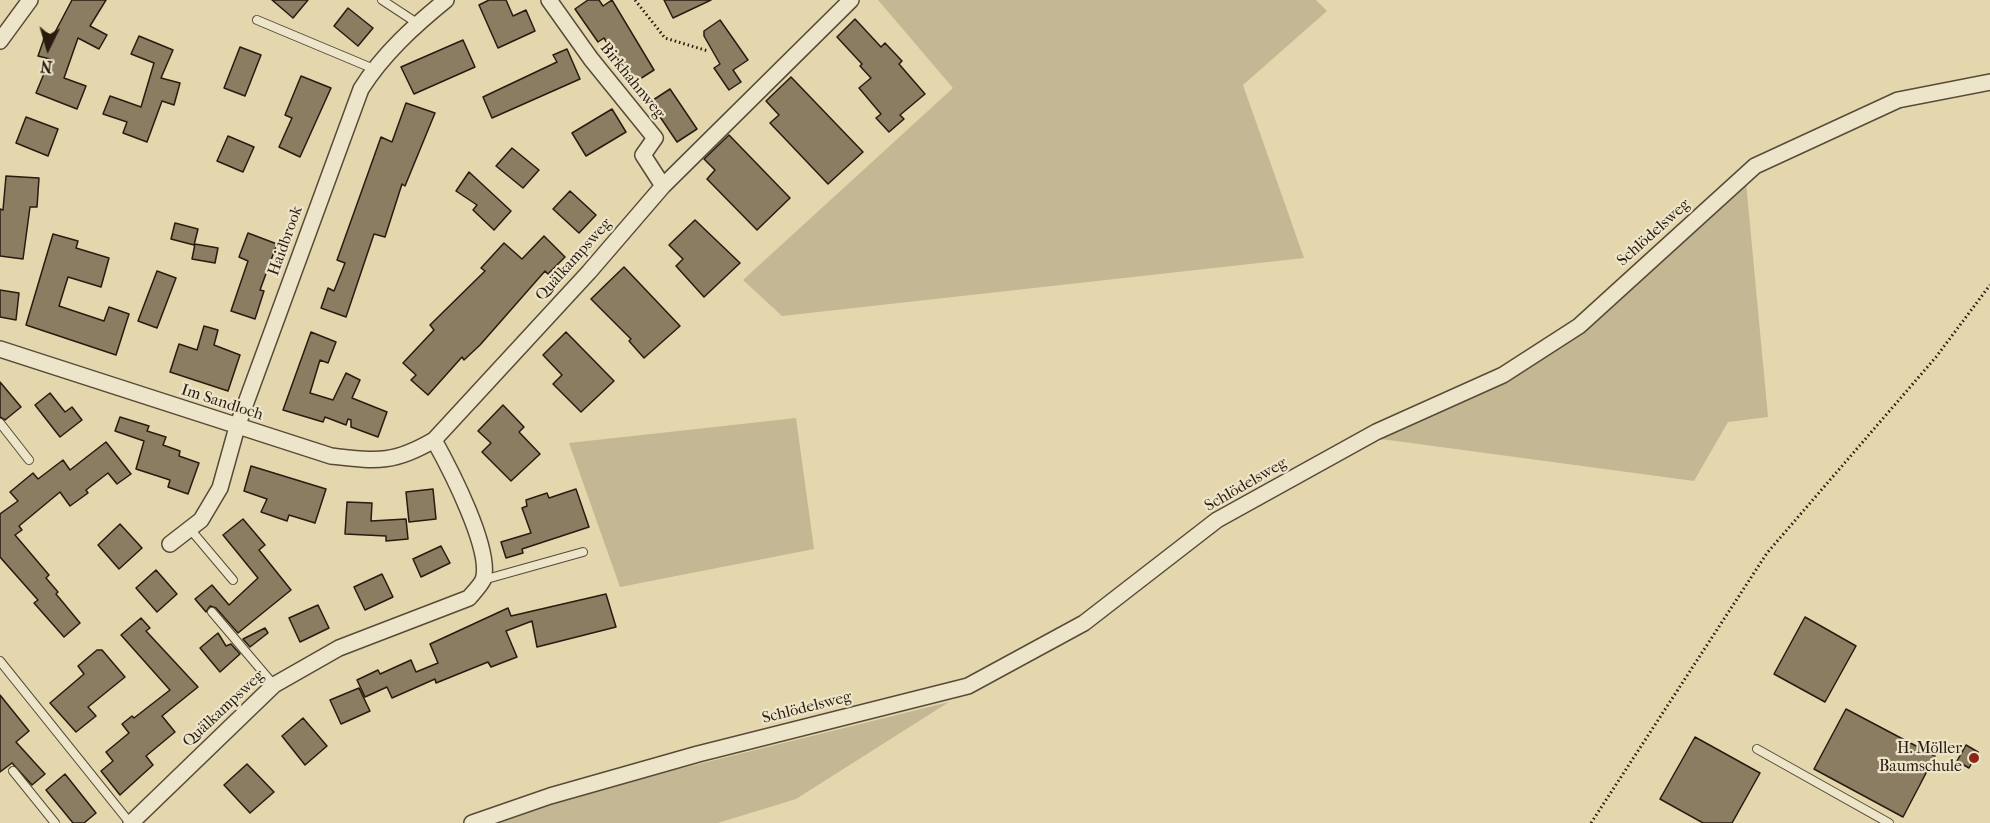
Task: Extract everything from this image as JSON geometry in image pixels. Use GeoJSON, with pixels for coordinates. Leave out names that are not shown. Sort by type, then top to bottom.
{"type":"FeatureCollection","features":[{"type":"Feature","properties":{"kind":"street"},"geometry":{"type":"LineString","coordinates":[[2,33],[30,0]]}},
{"type":"Feature","properties":{"kind":"street","name":"Haidbrook"},"geometry":{"type":"LineString","coordinates":[[170,544],[201,520],[220,488],[237,427],[361,89],[374,69],[417,23],[446,0]]}},
{"type":"Feature","properties":{"kind":"street","name":"Birkhahnweg"},"geometry":{"type":"LineString","coordinates":[[549,0],[591,59],[655,138],[643,155],[663,186]]}},
{"type":"Feature","properties":{"kind":"street","name":"Quälkampsweg"},"geometry":{"type":"LineString","coordinates":[[434,440],[589,272],[663,186],[851,0]]}},
{"type":"Feature","properties":{"kind":"street","name":"Schlödelsweg"},"geometry":{"type":"LineString","coordinates":[[472,823],[550,796],[687,757],[968,686],[1084,622],[1217,520],[1376,432],[1503,375],[1579,326],[1755,166],[1898,100],[1990,82]]}},
{"type":"Feature","properties":{"kind":"street","name":"Im Sandloch"},"geometry":{"type":"LineString","coordinates":[[0,349],[332,456],[375,461],[409,455],[434,440]]}},
{"type":"Feature","properties":{"kind":"street"},"geometry":{"type":"LineString","coordinates":[[434,440],[460,488],[485,563],[483,580]]}},
{"type":"Feature","properties":{"kind":"street","name":"Quälkampsweg"},"geometry":{"type":"LineString","coordinates":[[131,823],[274,685],[339,648],[469,598],[483,580]]}},
{"type":"Feature","properties":{"kind":"lane"},"geometry":{"type":"LineString","coordinates":[[382,0],[417,23]]}},
{"type":"Feature","properties":{"kind":"lane"},"geometry":{"type":"LineString","coordinates":[[257,20],[374,69]]}},
{"type":"Feature","properties":{"kind":"lane"},"geometry":{"type":"LineString","coordinates":[[0,423],[29,460]]}},
{"type":"Feature","properties":{"kind":"lane"},"geometry":{"type":"LineString","coordinates":[[190,528],[233,580]]}},
{"type":"Feature","properties":{"kind":"lane","name":"Quälkampsweg"},"geometry":{"type":"LineString","coordinates":[[483,580],[583,552]]}},
{"type":"Feature","properties":{"kind":"lane"},"geometry":{"type":"LineString","coordinates":[[212,612],[274,685]]}},
{"type":"Feature","properties":{"kind":"lane","name":"Quälkampsweg"},"geometry":{"type":"LineString","coordinates":[[0,661],[131,823]]}},
{"type":"Feature","properties":{"kind":"lane"},"geometry":{"type":"LineString","coordinates":[[1757,749],[1889,823]]}},
{"type":"Feature","properties":{"kind":"lane"},"geometry":{"type":"LineString","coordinates":[[13,771],[55,823]]}},
{"type":"Feature","properties":{"kind":"path"},"geometry":{"type":"LineString","coordinates":[[635,0],[665,38],[708,51]]}},
{"type":"Feature","properties":{"kind":"path"},"geometry":{"type":"LineString","coordinates":[[1592,823],[1767,553],[1936,357],[1990,285]]}},
{"type":"Feature","properties":{"kind":"shaded area"},"geometry":{"type":"Polygon","coordinates":[[[878,0],[1316,0],[1327,11],[1243,85],[1304,258],[782,316],[743,280],[953,88],[878,0]]]}},
{"type":"Feature","properties":{"kind":"shaded area"},"geometry":{"type":"Polygon","coordinates":[[[1746,182],[1768,417],[1728,422],[1694,481],[1381,439],[1502,380],[1746,182]]]}},
{"type":"Feature","properties":{"kind":"shaded area"},"geometry":{"type":"Polygon","coordinates":[[[796,418],[814,549],[620,587],[569,443],[796,418]]]}},
{"type":"Feature","properties":{"kind":"shaded area"},"geometry":{"type":"Polygon","coordinates":[[[949,702],[796,799],[718,823],[496,823],[582,793],[949,702]]]}},
{"type":"Feature","properties":{"kind":"building"},"geometry":{"type":"Polygon","coordinates":[[[72,0],[106,0],[90,26],[107,35],[99,49],[78,38],[64,78],[86,86],[77,109],[36,93],[50,59],[38,56],[46,33],[53,36],[72,0]]]}},
{"type":"Feature","properties":{"kind":"building"},"geometry":{"type":"Polygon","coordinates":[[[272,0],[308,0],[293,18],[272,0]]]}},
{"type":"Feature","properties":{"kind":"building"},"geometry":{"type":"Polygon","coordinates":[[[489,0],[506,0],[513,16],[526,10],[535,31],[498,48],[479,5],[489,0]]]}},
{"type":"Feature","properties":{"kind":"building"},"geometry":{"type":"Polygon","coordinates":[[[588,0],[599,0],[603,6],[612,0],[654,70],[632,84],[604,38],[598,42],[575,9],[588,0]]]}},
{"type":"Feature","properties":{"kind":"building"},"geometry":{"type":"Polygon","coordinates":[[[664,0],[711,0],[673,18],[664,0]]]}},
{"type":"Feature","properties":{"kind":"building"},"geometry":{"type":"Polygon","coordinates":[[[348,8],[373,28],[358,46],[334,26],[348,8]]]}},
{"type":"Feature","properties":{"kind":"building"},"geometry":{"type":"Polygon","coordinates":[[[855,19],[881,47],[885,43],[902,61],[899,64],[925,94],[900,115],[904,119],[889,132],[876,118],[881,114],[859,88],[871,78],[860,66],[862,64],[837,37],[855,19]]]}},
{"type":"Feature","properties":{"kind":"building"},"geometry":{"type":"Polygon","coordinates":[[[720,20],[748,60],[733,70],[741,82],[729,90],[714,68],[720,64],[704,36],[704,31],[720,20]]]}},
{"type":"Feature","properties":{"kind":"building"},"geometry":{"type":"Polygon","coordinates":[[[139,36],[173,50],[161,78],[180,83],[174,105],[162,101],[147,142],[123,133],[127,122],[103,114],[110,96],[141,107],[154,63],[131,54],[139,36]]]}},
{"type":"Feature","properties":{"kind":"building"},"geometry":{"type":"Polygon","coordinates":[[[463,40],[475,67],[414,94],[401,67],[463,40]]]}},
{"type":"Feature","properties":{"kind":"building"},"geometry":{"type":"Polygon","coordinates":[[[240,47],[261,55],[245,96],[224,88],[240,47]]]}},
{"type":"Feature","properties":{"kind":"building"},"geometry":{"type":"Polygon","coordinates":[[[567,49],[580,79],[492,118],[483,97],[557,62],[553,55],[567,49]]]}},
{"type":"Feature","properties":{"kind":"building"},"geometry":{"type":"Polygon","coordinates":[[[301,76],[331,88],[300,157],[279,147],[292,118],[285,115],[301,76]]]}},
{"type":"Feature","properties":{"kind":"building"},"geometry":{"type":"Polygon","coordinates":[[[791,77],[863,152],[828,184],[770,123],[779,115],[766,101],[791,77]]]}},
{"type":"Feature","properties":{"kind":"building"},"geometry":{"type":"Polygon","coordinates":[[[670,89],[697,129],[677,142],[650,102],[670,89]]]}},
{"type":"Feature","properties":{"kind":"building"},"geometry":{"type":"Polygon","coordinates":[[[406,103],[435,113],[405,186],[402,184],[385,237],[374,234],[346,317],[321,308],[328,288],[334,291],[345,263],[337,260],[381,137],[392,142],[406,103]]]}},
{"type":"Feature","properties":{"kind":"building"},"geometry":{"type":"Polygon","coordinates":[[[612,109],[626,132],[586,156],[572,133],[612,109]]]}},
{"type":"Feature","properties":{"kind":"building"},"geometry":{"type":"Polygon","coordinates":[[[26,117],[58,129],[48,156],[16,143],[26,117]]]}},
{"type":"Feature","properties":{"kind":"building"},"geometry":{"type":"Polygon","coordinates":[[[729,135],[790,198],[757,230],[707,179],[715,170],[704,159],[729,135]]]}},
{"type":"Feature","properties":{"kind":"building"},"geometry":{"type":"Polygon","coordinates":[[[228,136],[254,147],[243,172],[217,161],[228,136]]]}},
{"type":"Feature","properties":{"kind":"building"},"geometry":{"type":"Polygon","coordinates":[[[512,148],[539,170],[523,188],[496,166],[512,148]]]}},
{"type":"Feature","properties":{"kind":"building"},"geometry":{"type":"Polygon","coordinates":[[[469,172],[511,211],[494,230],[473,210],[477,205],[456,191],[469,172]]]}},
{"type":"Feature","properties":{"kind":"building"},"geometry":{"type":"Polygon","coordinates":[[[6,176],[39,178],[37,207],[30,207],[23,259],[0,256],[0,209],[3,210],[6,176]]]}},
{"type":"Feature","properties":{"kind":"building"},"geometry":{"type":"Polygon","coordinates":[[[570,191],[596,215],[579,233],[553,209],[570,191]]]}},
{"type":"Feature","properties":{"kind":"building"},"geometry":{"type":"Polygon","coordinates":[[[695,220],[740,263],[704,297],[676,266],[683,259],[669,245],[695,220]]]}},
{"type":"Feature","properties":{"kind":"building"},"geometry":{"type":"Polygon","coordinates":[[[175,223],[198,229],[194,245],[171,239],[175,223]]]}},
{"type":"Feature","properties":{"kind":"building"},"geometry":{"type":"Polygon","coordinates":[[[248,233],[277,244],[260,290],[264,291],[255,319],[231,311],[248,261],[239,257],[248,233]]]}},
{"type":"Feature","properties":{"kind":"building"},"geometry":{"type":"Polygon","coordinates":[[[53,234],[78,241],[76,248],[109,258],[101,287],[68,277],[59,306],[104,321],[109,307],[129,314],[116,355],[26,325],[53,234]]]}},
{"type":"Feature","properties":{"kind":"building"},"geometry":{"type":"Polygon","coordinates":[[[544,236],[565,257],[548,274],[545,271],[480,345],[464,360],[462,357],[428,395],[411,380],[416,375],[403,363],[434,330],[430,325],[485,271],[481,268],[504,243],[522,259],[544,236]]]}},
{"type":"Feature","properties":{"kind":"building"},"geometry":{"type":"Polygon","coordinates":[[[195,244],[218,248],[215,263],[192,259],[195,244]]]}},
{"type":"Feature","properties":{"kind":"building"},"geometry":{"type":"Polygon","coordinates":[[[624,267],[680,326],[644,358],[629,341],[631,339],[591,299],[624,267]]]}},
{"type":"Feature","properties":{"kind":"building"},"geometry":{"type":"Polygon","coordinates":[[[157,271],[176,278],[157,328],[138,321],[157,271]]]}},
{"type":"Feature","properties":{"kind":"building"},"geometry":{"type":"Polygon","coordinates":[[[0,290],[19,293],[16,320],[0,317],[0,290]]]}},
{"type":"Feature","properties":{"kind":"building"},"geometry":{"type":"Polygon","coordinates":[[[204,326],[218,330],[214,345],[240,355],[228,391],[170,372],[179,344],[197,350],[204,326]]]}},
{"type":"Feature","properties":{"kind":"building"},"geometry":{"type":"Polygon","coordinates":[[[311,332],[336,342],[328,363],[320,360],[310,393],[333,400],[346,373],[360,380],[352,398],[387,412],[378,437],[351,427],[351,420],[348,419],[346,425],[325,417],[323,422],[283,410],[311,332]]]}},
{"type":"Feature","properties":{"kind":"building"},"geometry":{"type":"Polygon","coordinates":[[[566,332],[614,381],[581,412],[553,384],[562,375],[543,355],[566,332]]]}},
{"type":"Feature","properties":{"kind":"building"},"geometry":{"type":"Polygon","coordinates":[[[0,382],[21,407],[5,420],[0,417],[0,382]]]}},
{"type":"Feature","properties":{"kind":"building"},"geometry":{"type":"Polygon","coordinates":[[[50,393],[65,412],[72,407],[82,420],[60,437],[35,405],[50,393]]]}},
{"type":"Feature","properties":{"kind":"building"},"geometry":{"type":"Polygon","coordinates":[[[503,405],[524,427],[519,432],[540,454],[511,481],[482,452],[491,443],[478,431],[503,405]]]}},
{"type":"Feature","properties":{"kind":"building"},"geometry":{"type":"Polygon","coordinates":[[[120,417],[149,426],[147,431],[166,437],[163,445],[180,451],[179,456],[199,463],[188,494],[168,487],[170,480],[136,469],[144,441],[115,431],[120,417]]]}},
{"type":"Feature","properties":{"kind":"building"},"geometry":{"type":"Polygon","coordinates":[[[106,442],[131,474],[117,484],[108,473],[86,490],[88,493],[70,506],[60,492],[19,526],[22,530],[15,535],[49,575],[46,578],[58,592],[56,594],[80,623],[64,637],[34,603],[38,600],[0,557],[0,514],[18,501],[10,492],[33,473],[38,479],[63,460],[70,470],[106,442]]]}},
{"type":"Feature","properties":{"kind":"building"},"geometry":{"type":"Polygon","coordinates":[[[251,466],[326,489],[315,523],[289,515],[287,521],[261,512],[267,499],[244,491],[251,466]]]}},
{"type":"Feature","properties":{"kind":"building"},"geometry":{"type":"Polygon","coordinates":[[[433,489],[436,519],[409,522],[406,492],[433,489]]]}},
{"type":"Feature","properties":{"kind":"building"},"geometry":{"type":"Polygon","coordinates":[[[576,489],[589,527],[522,549],[523,553],[506,558],[501,542],[531,533],[522,508],[527,506],[526,500],[547,493],[549,498],[576,489]]]}},
{"type":"Feature","properties":{"kind":"building"},"geometry":{"type":"Polygon","coordinates":[[[347,502],[372,503],[371,521],[406,519],[408,539],[386,541],[386,536],[345,534],[347,502]]]}},
{"type":"Feature","properties":{"kind":"building"},"geometry":{"type":"Polygon","coordinates":[[[243,519],[265,545],[259,550],[291,590],[238,633],[216,608],[210,606],[206,612],[195,599],[212,585],[229,605],[258,578],[223,535],[243,519]]]}},
{"type":"Feature","properties":{"kind":"building"},"geometry":{"type":"Polygon","coordinates":[[[120,524],[142,548],[119,569],[98,545],[120,524]]]}},
{"type":"Feature","properties":{"kind":"building"},"geometry":{"type":"Polygon","coordinates":[[[441,546],[450,563],[421,577],[413,559],[441,546]]]}},
{"type":"Feature","properties":{"kind":"building"},"geometry":{"type":"Polygon","coordinates":[[[156,570],[177,594],[157,612],[136,588],[156,570]]]}},
{"type":"Feature","properties":{"kind":"building"},"geometry":{"type":"Polygon","coordinates":[[[382,574],[393,597],[365,610],[354,587],[382,574]]]}},
{"type":"Feature","properties":{"kind":"building"},"geometry":{"type":"Polygon","coordinates":[[[606,594],[616,627],[537,647],[532,621],[506,631],[517,657],[491,667],[488,662],[436,683],[435,679],[392,698],[387,687],[365,697],[357,680],[378,670],[380,674],[411,660],[416,672],[438,663],[430,644],[508,608],[511,616],[606,594]]]}},
{"type":"Feature","properties":{"kind":"building"},"geometry":{"type":"Polygon","coordinates":[[[318,605],[329,628],[300,642],[289,618],[318,605]]]}},
{"type":"Feature","properties":{"kind":"building"},"geometry":{"type":"Polygon","coordinates":[[[1805,617],[1856,646],[1825,702],[1774,674],[1805,617]]]}},
{"type":"Feature","properties":{"kind":"building"},"geometry":{"type":"Polygon","coordinates":[[[141,618],[150,628],[146,631],[198,687],[162,716],[175,732],[146,756],[153,765],[120,795],[101,771],[113,761],[106,752],[129,733],[122,724],[132,716],[134,718],[170,690],[121,635],[141,618]]]}},
{"type":"Feature","properties":{"kind":"building"},"geometry":{"type":"Polygon","coordinates":[[[265,628],[268,633],[250,647],[243,639],[265,628]]]}},
{"type":"Feature","properties":{"kind":"building"},"geometry":{"type":"Polygon","coordinates":[[[218,633],[226,646],[231,644],[240,654],[220,672],[200,648],[218,633]]]}},
{"type":"Feature","properties":{"kind":"building"},"geometry":{"type":"Polygon","coordinates":[[[97,650],[102,650],[125,677],[88,707],[96,716],[76,732],[50,703],[84,674],[78,666],[97,650]]]}},
{"type":"Feature","properties":{"kind":"building"},"geometry":{"type":"Polygon","coordinates":[[[359,688],[370,711],[341,724],[330,700],[359,688]]]}},
{"type":"Feature","properties":{"kind":"building"},"geometry":{"type":"Polygon","coordinates":[[[0,695],[29,731],[16,742],[45,774],[32,785],[12,763],[0,772],[0,695]]]}},
{"type":"Feature","properties":{"kind":"building"},"geometry":{"type":"Polygon","coordinates":[[[1846,709],[1935,756],[1903,817],[1814,769],[1846,709]]]}},
{"type":"Feature","properties":{"kind":"building"},"geometry":{"type":"Polygon","coordinates":[[[303,718],[327,746],[305,765],[282,736],[303,718]]]}},
{"type":"Feature","properties":{"kind":"building"},"geometry":{"type":"Polygon","coordinates":[[[1695,737],[1760,773],[1732,823],[1703,823],[1660,799],[1695,737]]]}},
{"type":"Feature","properties":{"kind":"building"},"geometry":{"type":"Polygon","coordinates":[[[1966,745],[1978,752],[1969,768],[1957,761],[1966,745]]]}},
{"type":"Feature","properties":{"kind":"building"},"geometry":{"type":"Polygon","coordinates":[[[247,764],[274,792],[250,813],[224,785],[247,764]]]}},
{"type":"Feature","properties":{"kind":"building"},"geometry":{"type":"Polygon","coordinates":[[[65,774],[96,813],[84,823],[73,823],[46,790],[65,774]]]}},
{"type":"Feature","properties":{"kind":"place","name":"H. Möller Baumschule"},"geometry":{"type":"Point","coordinates":[1974,758]}}]}
